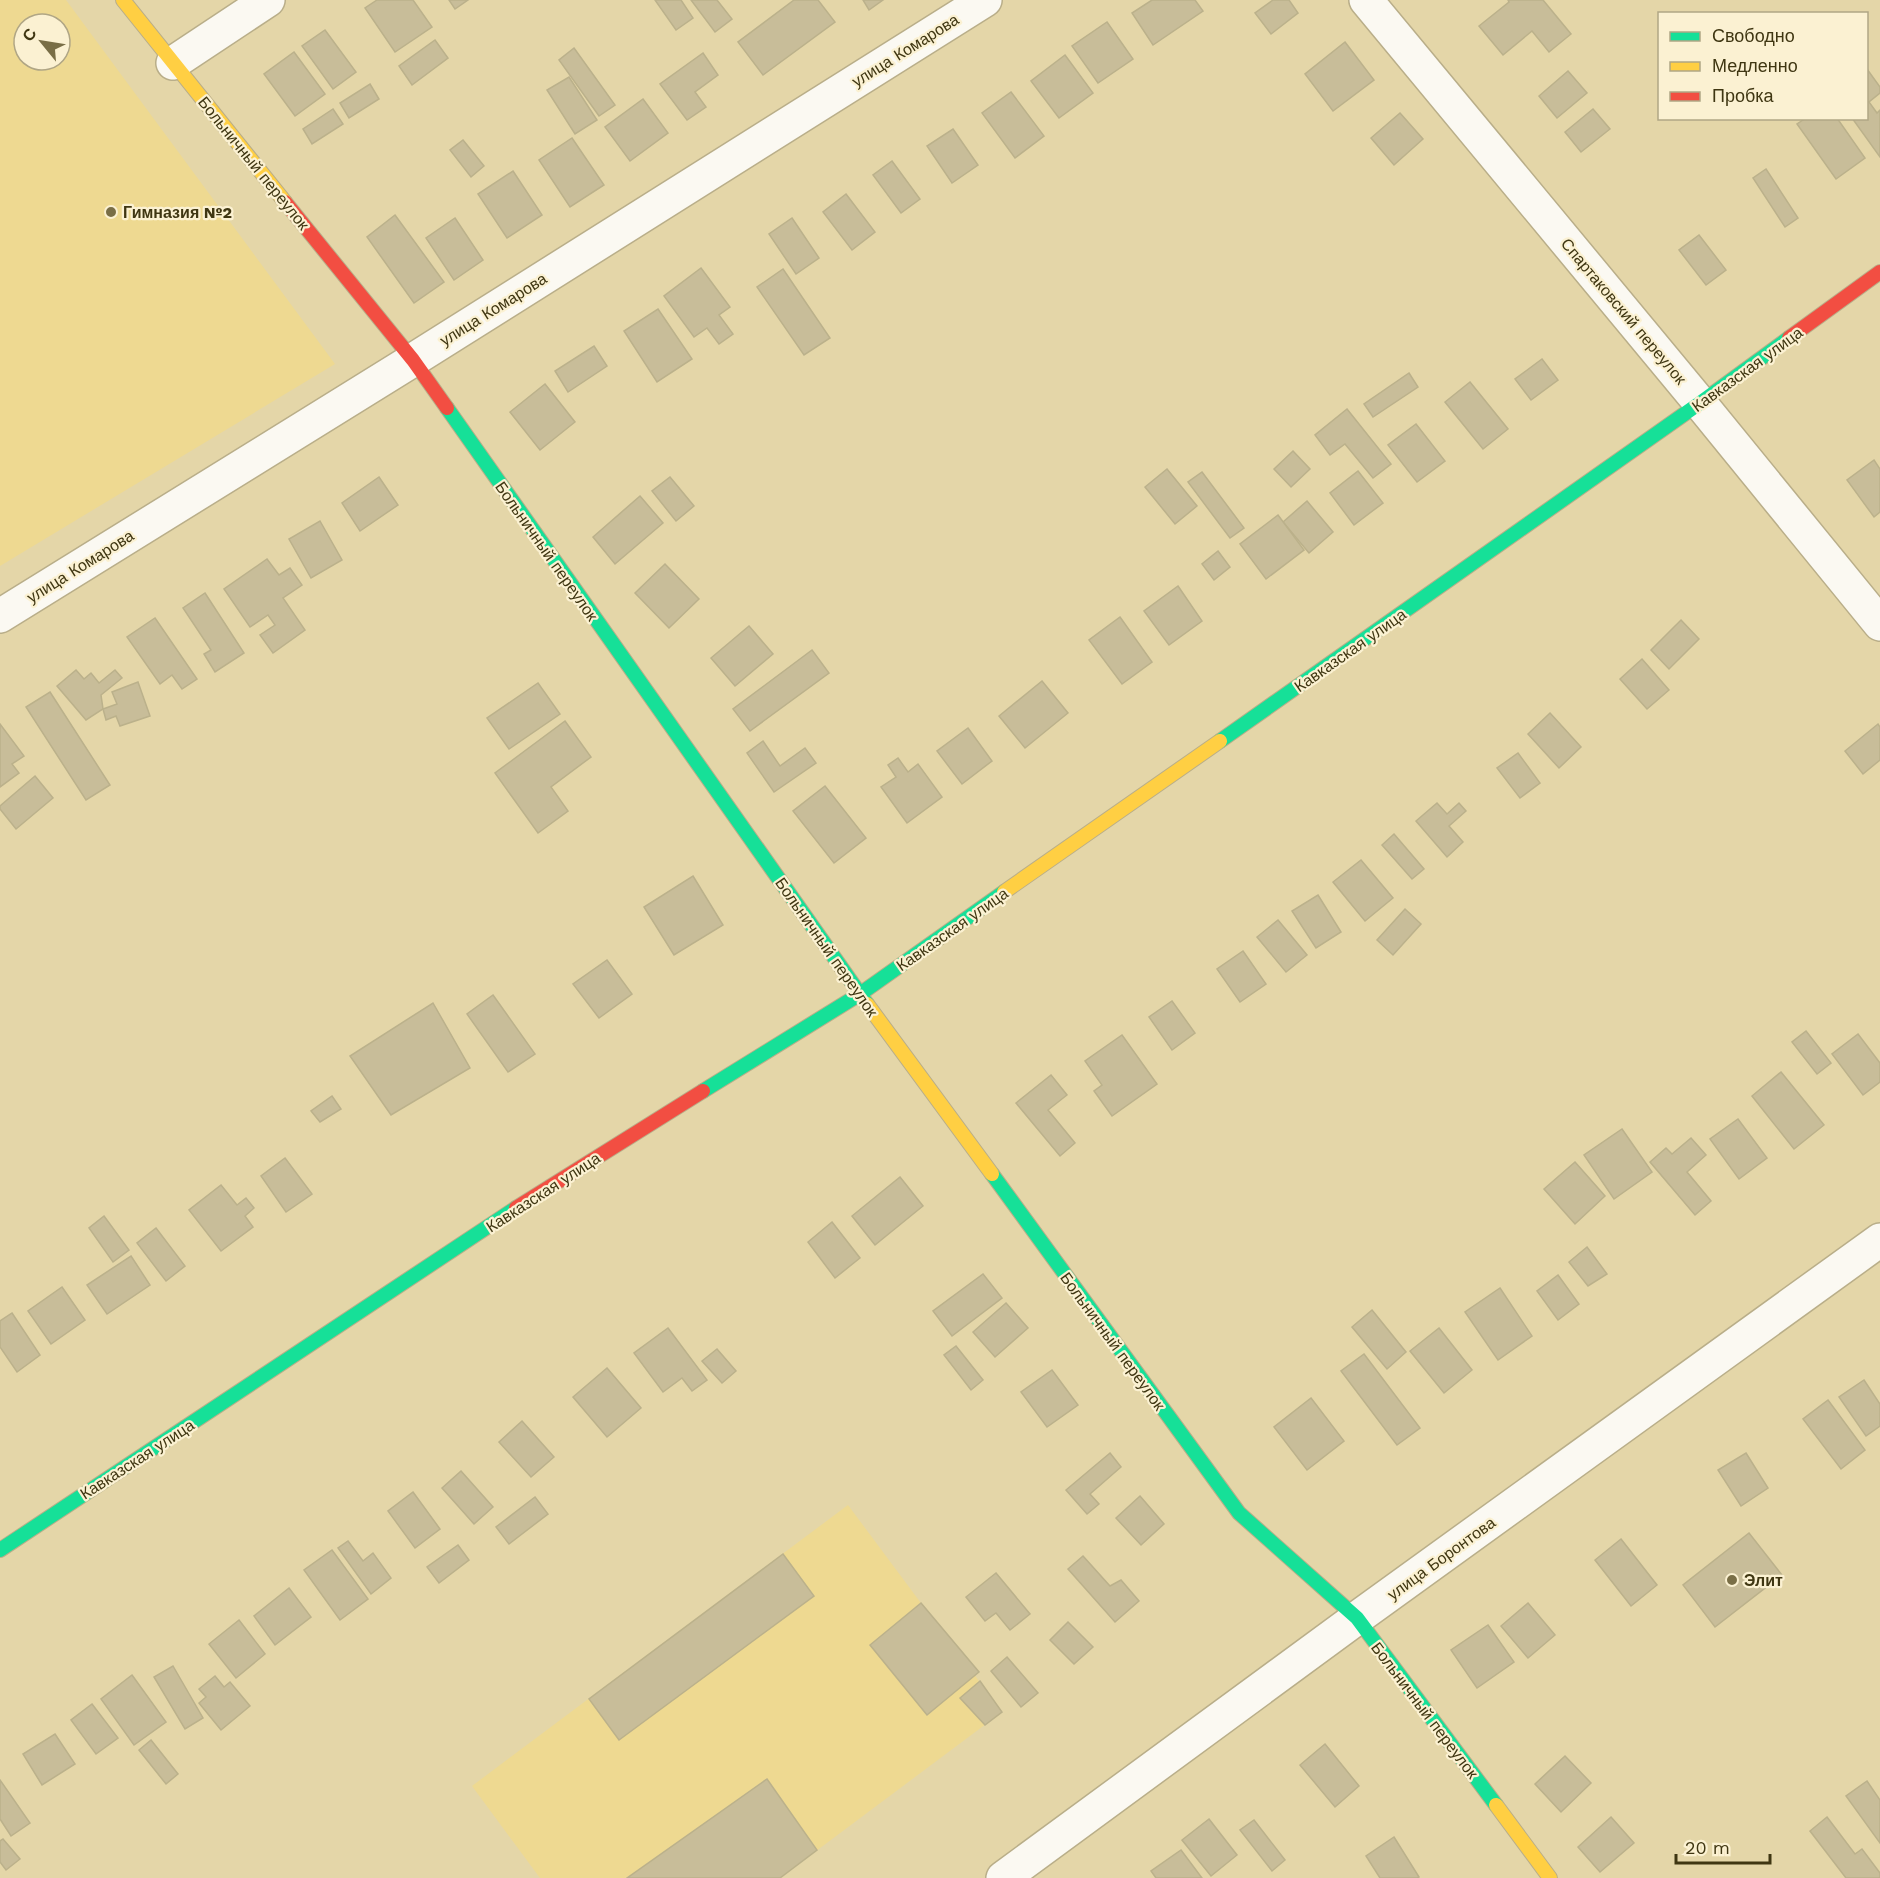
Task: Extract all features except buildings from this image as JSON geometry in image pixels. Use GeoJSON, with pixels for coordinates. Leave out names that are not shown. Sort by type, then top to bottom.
{"type":"FeatureCollection","features":[{"type":"Feature","properties":{"kind":"street","name":"Больничный переулок"},"geometry":{"type":"LineString","coordinates":[[123,0],[413,360],[860,994],[1239,1513],[1357,1618],[1550,1878]]}},
{"type":"Feature","properties":{"kind":"street"},"geometry":{"type":"LineString","coordinates":[[172,63],[268,0]]}},
{"type":"Feature","properties":{"kind":"street","name":"улица Комарова"},"geometry":{"type":"LineString","coordinates":[[0,616],[413,360],[985,0]]}},
{"type":"Feature","properties":{"kind":"street","name":"Спартаковский переулок"},"geometry":{"type":"LineString","coordinates":[[1366,0],[1880,624]]}},
{"type":"Feature","properties":{"kind":"street","name":"Кавказская улица"},"geometry":{"type":"LineString","coordinates":[[0,1550],[528,1200],[860,994],[1700,403],[1880,272]]}},
{"type":"Feature","properties":{"kind":"street","name":"улица Боронтова"},"geometry":{"type":"LineString","coordinates":[[1003,1878],[1357,1618],[1880,1240]]}},
{"type":"Feature","properties":{"kind":"shaded area","name":"Гимназия №2"},"geometry":{"type":"Polygon","coordinates":[[[0,0],[66,0],[335,364],[0,566],[0,0]]]}},
{"type":"Feature","properties":{"kind":"shaded area"},"geometry":{"type":"Polygon","coordinates":[[[848,1505],[1002,1712],[780,1878],[540,1878],[472,1786],[848,1505]]]}},
{"type":"Feature","properties":{"kind":"traffic: fast"},"geometry":{"type":"LineString","coordinates":[[1220,741],[1789,338]]}},
{"type":"Feature","properties":{"kind":"traffic: fast"},"geometry":{"type":"LineString","coordinates":[[447,408],[867,1004]]}},
{"type":"Feature","properties":{"kind":"traffic: fast"},"geometry":{"type":"LineString","coordinates":[[703,1091],[860,994],[1004,892]]}},
{"type":"Feature","properties":{"kind":"traffic: fast"},"geometry":{"type":"LineString","coordinates":[[992,1174],[1239,1513],[1357,1618],[1496,1805]]}},
{"type":"Feature","properties":{"kind":"traffic: fast"},"geometry":{"type":"LineString","coordinates":[[0,1550],[516,1208]]}},
{"type":"Feature","properties":{"kind":"traffic: slow"},"geometry":{"type":"LineString","coordinates":[[123,0],[285,202]]}},
{"type":"Feature","properties":{"kind":"traffic: slow"},"geometry":{"type":"LineString","coordinates":[[1004,892],[1220,741]]}},
{"type":"Feature","properties":{"kind":"traffic: slow"},"geometry":{"type":"LineString","coordinates":[[867,1004],[992,1174]]}},
{"type":"Feature","properties":{"kind":"traffic: slow"},"geometry":{"type":"LineString","coordinates":[[1496,1805],[1550,1878]]}},
{"type":"Feature","properties":{"kind":"traffic: jam"},"geometry":{"type":"LineString","coordinates":[[285,202],[413,360],[447,408]]}},
{"type":"Feature","properties":{"kind":"traffic: jam"},"geometry":{"type":"LineString","coordinates":[[1789,338],[1880,272]]}},
{"type":"Feature","properties":{"kind":"traffic: jam"},"geometry":{"type":"LineString","coordinates":[[516,1208],[703,1091]]}},
{"type":"Feature","properties":{"kind":"place","name":"Гимназия №2"},"geometry":{"type":"Point","coordinates":[111,212]}},
{"type":"Feature","properties":{"kind":"place","name":"Элит"},"geometry":{"type":"Point","coordinates":[1732,1580]}}]}
